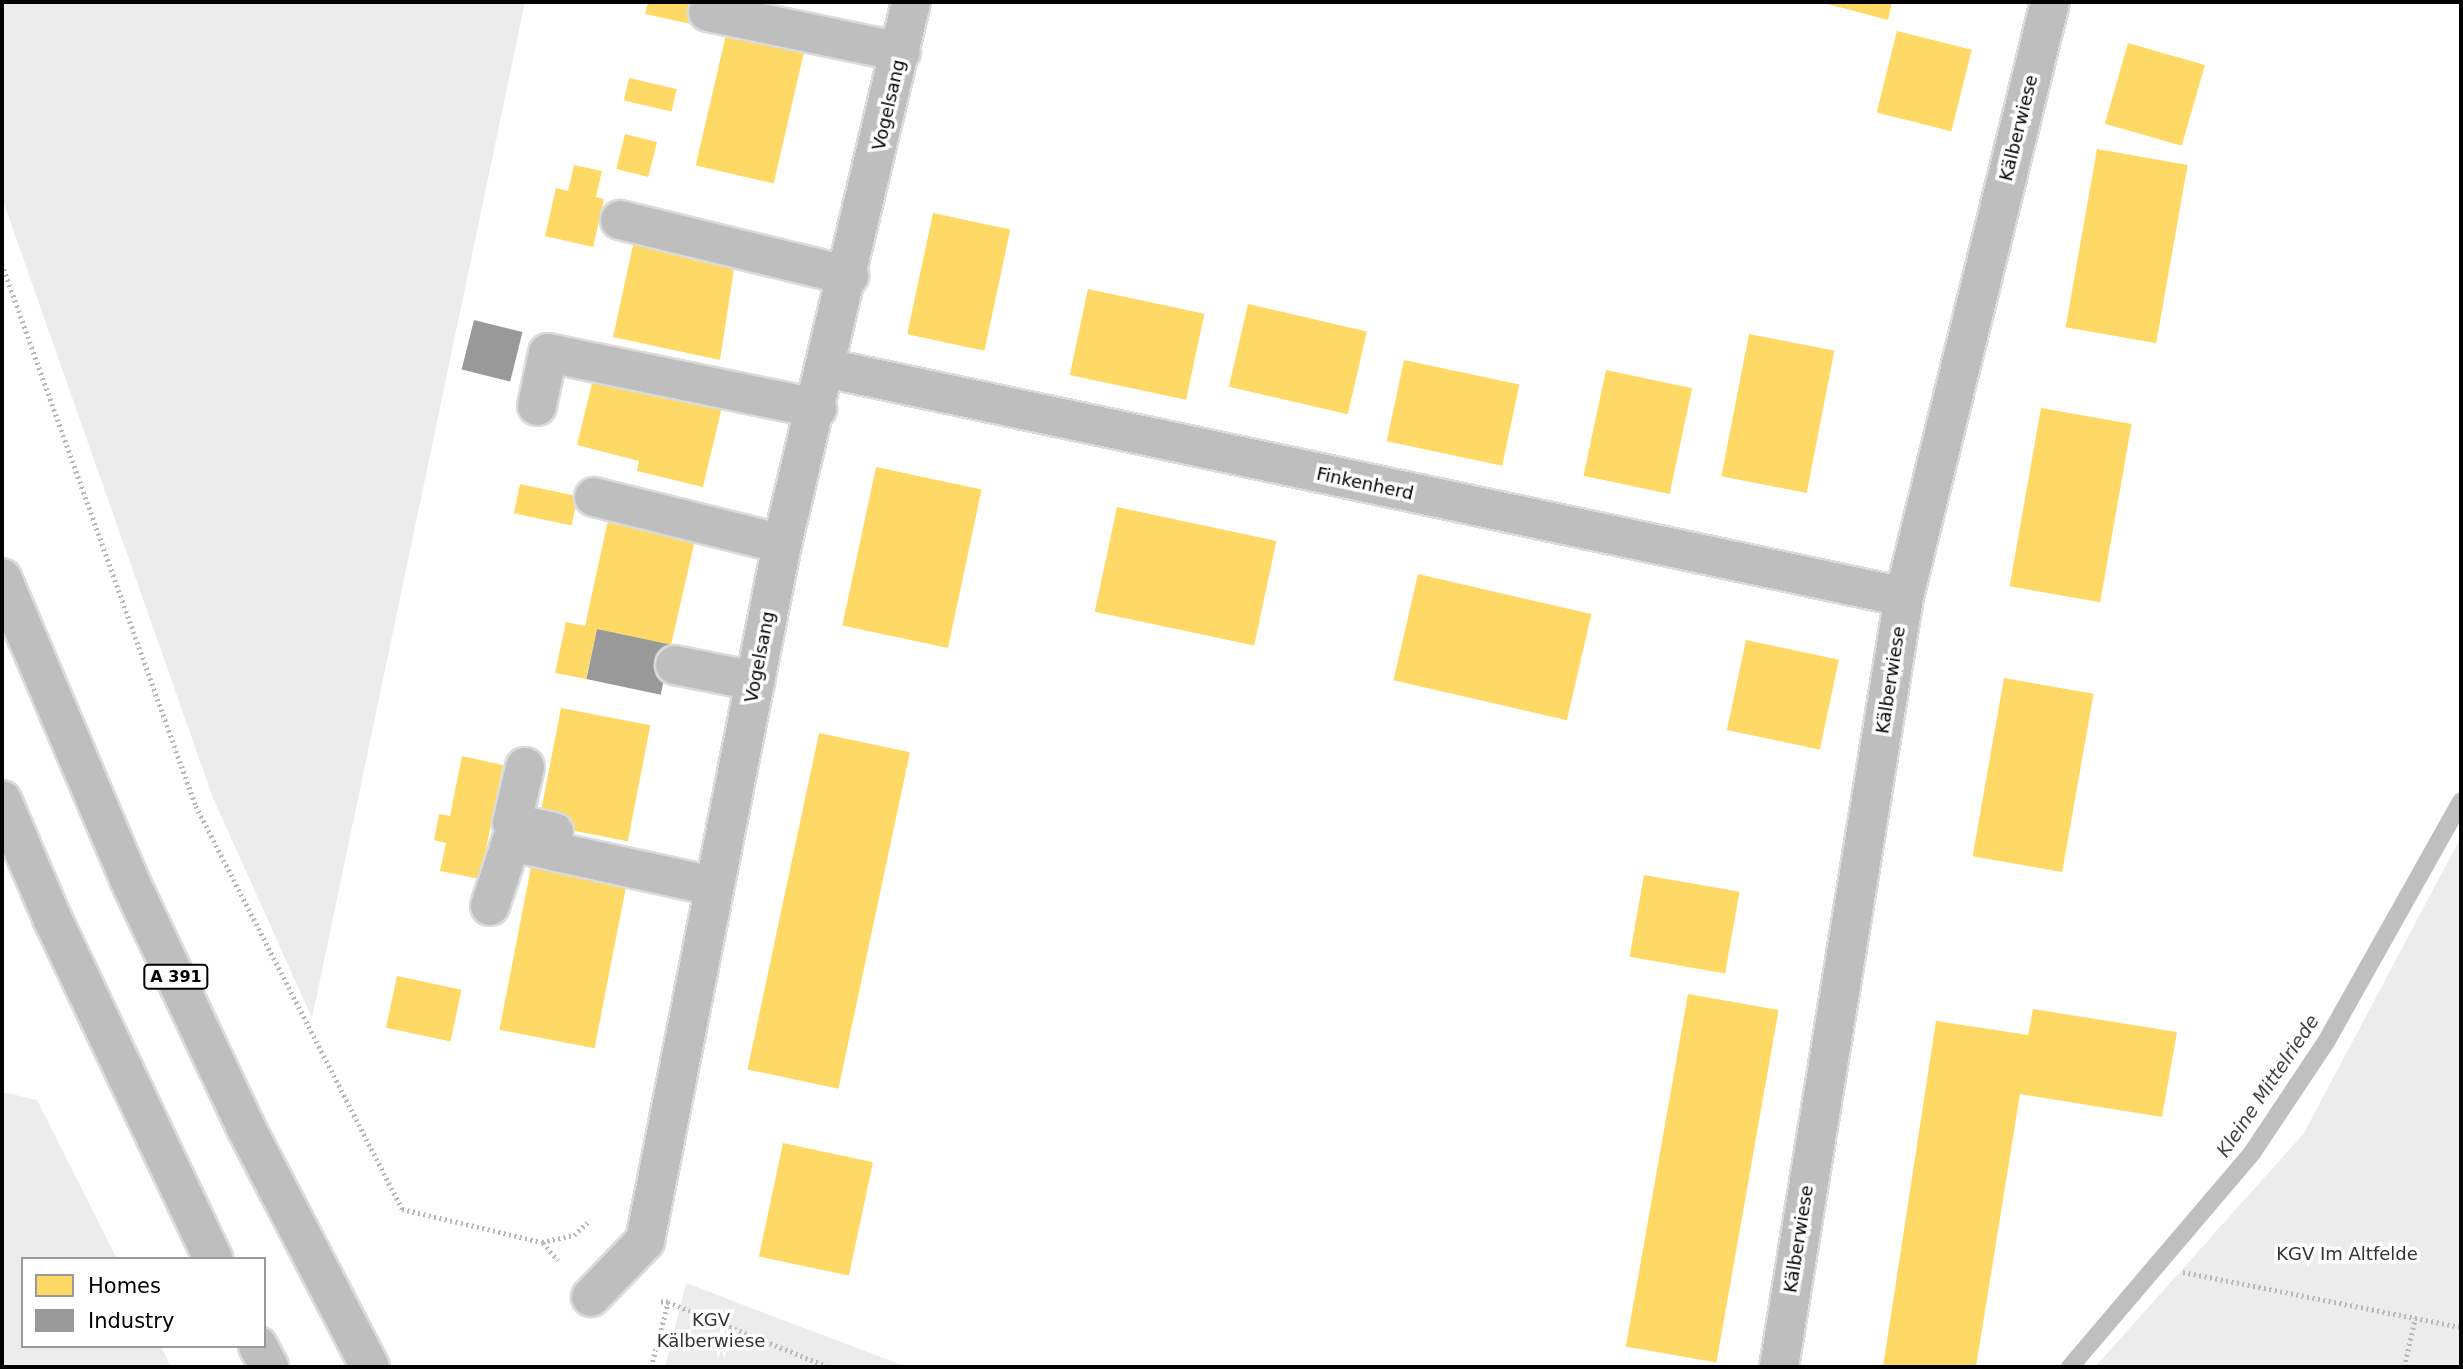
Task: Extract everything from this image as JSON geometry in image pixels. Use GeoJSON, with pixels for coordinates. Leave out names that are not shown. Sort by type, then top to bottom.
{"type":"FeatureCollection","features":[{"type":"Feature","properties":{"kind":"main road","name":"Vogelsang"},"geometry":{"type":"LineString","coordinates":[[591,1297],[645,1241],[782,544],[849,276],[911,2]]}},
{"type":"Feature","properties":{"kind":"main road","name":"Kälberwiese"},"geometry":{"type":"LineString","coordinates":[[1779,1367],[1904,597],[2050,2]]}},
{"type":"Feature","properties":{"kind":"main road"},"geometry":{"type":"LineString","coordinates":[[708,12],[901,52]]}},
{"type":"Feature","properties":{"kind":"main road"},"geometry":{"type":"LineString","coordinates":[[620,220],[849,276]]}},
{"type":"Feature","properties":{"kind":"main road"},"geometry":{"type":"LineString","coordinates":[[537,406],[548,354],[817,408]]}},
{"type":"Feature","properties":{"kind":"main road","name":"Finkenherd"},"geometry":{"type":"LineString","coordinates":[[826,368],[1904,597]]}},
{"type":"Feature","properties":{"kind":"main road"},"geometry":{"type":"LineString","coordinates":[[594,497],[782,544]]}},
{"type":"Feature","properties":{"kind":"main road","name":"A 391"},"geometry":{"type":"LineString","coordinates":[[2,578],[141,903],[245,1126],[370,1367]]}},
{"type":"Feature","properties":{"kind":"main road"},"geometry":{"type":"LineString","coordinates":[[675,665],[755,681]]}},
{"type":"Feature","properties":{"kind":"main road"},"geometry":{"type":"LineString","coordinates":[[525,767],[512,823],[715,875]]}},
{"type":"Feature","properties":{"kind":"main road"},"geometry":{"type":"LineString","coordinates":[[2,800],[52,920],[212,1257]]}},
{"type":"Feature","properties":{"kind":"main road"},"geometry":{"type":"LineString","coordinates":[[490,906],[511,842],[715,875]]}},
{"type":"Feature","properties":{"kind":"main road"},"geometry":{"type":"LineString","coordinates":[[259,1348],[270,1367]]}},
{"type":"Feature","properties":{"kind":"path"},"geometry":{"type":"LineString","coordinates":[[2,264],[196,806],[402,1209],[542,1242],[574,1236]]}},
{"type":"Feature","properties":{"kind":"path"},"geometry":{"type":"LineString","coordinates":[[2183,1272],[2461,1327]]}},
{"type":"Feature","properties":{"kind":"path"},"geometry":{"type":"LineString","coordinates":[[668,1302],[829,1367]]}},
{"type":"Feature","properties":{"kind":"path"},"geometry":{"type":"LineString","coordinates":[[2404,1367],[2415,1318]]}},
{"type":"Feature","properties":{"kind":"green space"},"geometry":{"type":"Polygon","coordinates":[[[2,2],[525,2],[312,1018],[213,798],[2,198],[2,2]]]}},
{"type":"Feature","properties":{"kind":"green space","name":"KGV Im Altfelde"},"geometry":{"type":"Polygon","coordinates":[[[2461,837],[2461,1367],[2095,1367],[2304,1133],[2461,837]]]}},
{"type":"Feature","properties":{"kind":"green space"},"geometry":{"type":"Polygon","coordinates":[[[2,1092],[37,1100],[116,1257],[21,1257],[21,1348],[162,1348],[171,1367],[2,1367],[2,1092]]]}},
{"type":"Feature","properties":{"kind":"green space","name":"KGV Kälberwiese"},"geometry":{"type":"Polygon","coordinates":[[[686,1283],[907,1367],[665,1367],[686,1283]]]}},
{"type":"Feature","properties":{"kind":"building: Homes"},"geometry":{"type":"Polygon","coordinates":[[[648,2],[696,2],[691,24],[645,14],[648,2]]]}},
{"type":"Feature","properties":{"kind":"building: Homes"},"geometry":{"type":"Polygon","coordinates":[[[1820,2],[1892,2],[1888,20],[1820,2]]]}},
{"type":"Feature","properties":{"kind":"building: Homes"},"geometry":{"type":"Polygon","coordinates":[[[727,30],[805,48],[774,183],[696,165],[727,30]]]}},
{"type":"Feature","properties":{"kind":"building: Homes"},"geometry":{"type":"Polygon","coordinates":[[[1897,31],[1972,50],[1951,131],[1877,113],[1897,31]]]}},
{"type":"Feature","properties":{"kind":"building: Homes"},"geometry":{"type":"Polygon","coordinates":[[[2128,43],[2205,65],[2182,146],[2105,124],[2128,43]]]}},
{"type":"Feature","properties":{"kind":"building: Homes"},"geometry":{"type":"Polygon","coordinates":[[[629,78],[677,89],[672,111],[624,100],[629,78]]]}},
{"type":"Feature","properties":{"kind":"building: Homes"},"geometry":{"type":"Polygon","coordinates":[[[625,134],[657,142],[648,177],[616,169],[625,134]]]}},
{"type":"Feature","properties":{"kind":"building: Homes"},"geometry":{"type":"Polygon","coordinates":[[[2097,149],[2188,165],[2156,343],[2066,327],[2097,149]]]}},
{"type":"Feature","properties":{"kind":"building: Homes"},"geometry":{"type":"Polygon","coordinates":[[[574,165],[602,171],[596,197],[604,199],[593,247],[545,236],[556,188],[568,191],[574,165]]]}},
{"type":"Feature","properties":{"kind":"building: Homes"},"geometry":{"type":"Polygon","coordinates":[[[933,213],[1010,229],[984,351],[907,334],[933,213]]]}},
{"type":"Feature","properties":{"kind":"building: Homes"},"geometry":{"type":"Polygon","coordinates":[[[635,236],[696,249],[693,260],[734,269],[720,360],[613,337],[635,236]]]}},
{"type":"Feature","properties":{"kind":"building: Homes"},"geometry":{"type":"Polygon","coordinates":[[[1088,289],[1204,314],[1186,400],[1070,375],[1088,289]]]}},
{"type":"Feature","properties":{"kind":"building: Homes"},"geometry":{"type":"Polygon","coordinates":[[[1248,304],[1367,331],[1348,414],[1229,387],[1248,304]]]}},
{"type":"Feature","properties":{"kind":"building: Homes"},"geometry":{"type":"Polygon","coordinates":[[[1749,334],[1834,351],[1807,493],[1721,476],[1749,334]]]}},
{"type":"Feature","properties":{"kind":"building: Homes"},"geometry":{"type":"Polygon","coordinates":[[[1404,360],[1519,385],[1502,466],[1387,441],[1404,360]]]}},
{"type":"Feature","properties":{"kind":"building: Homes"},"geometry":{"type":"Polygon","coordinates":[[[1606,370],[1692,388],[1670,494],[1584,476],[1606,370]]]}},
{"type":"Feature","properties":{"kind":"building: Homes"},"geometry":{"type":"Polygon","coordinates":[[[595,371],[723,403],[703,487],[637,471],[639,461],[577,445],[595,371]]]}},
{"type":"Feature","properties":{"kind":"building: Homes"},"geometry":{"type":"Polygon","coordinates":[[[2041,408],[2132,424],[2100,602],[2010,586],[2041,408]]]}},
{"type":"Feature","properties":{"kind":"building: Homes"},"geometry":{"type":"Polygon","coordinates":[[[876,467],[982,489],[948,648],[842,625],[876,467]]]}},
{"type":"Feature","properties":{"kind":"building: Homes"},"geometry":{"type":"Polygon","coordinates":[[[520,484],[578,496],[571,526],[514,513],[520,484]]]}},
{"type":"Feature","properties":{"kind":"building: Homes"},"geometry":{"type":"Polygon","coordinates":[[[1117,507],[1276,541],[1254,646],[1095,612],[1117,507]]]}},
{"type":"Feature","properties":{"kind":"building: Homes"},"geometry":{"type":"Polygon","coordinates":[[[608,520],[695,540],[671,645],[597,629],[586,679],[555,673],[566,622],[585,626],[608,520]]]}},
{"type":"Feature","properties":{"kind":"building: Homes"},"geometry":{"type":"Polygon","coordinates":[[[1418,574],[1591,614],[1567,720],[1393,680],[1418,574]]]}},
{"type":"Feature","properties":{"kind":"building: Homes"},"geometry":{"type":"Polygon","coordinates":[[[1746,640],[1839,660],[1820,750],[1727,730],[1746,640]]]}},
{"type":"Feature","properties":{"kind":"building: Homes"},"geometry":{"type":"Polygon","coordinates":[[[2004,678],[2094,694],[2062,872],[1973,856],[2004,678]]]}},
{"type":"Feature","properties":{"kind":"building: Homes"},"geometry":{"type":"Polygon","coordinates":[[[561,708],[650,725],[628,841],[538,824],[561,708]]]}},
{"type":"Feature","properties":{"kind":"building: Homes"},"geometry":{"type":"Polygon","coordinates":[[[819,733],[910,752],[838,1089],[747,1069],[819,733]]]}},
{"type":"Feature","properties":{"kind":"building: Homes"},"geometry":{"type":"Polygon","coordinates":[[[462,756],[503,765],[480,879],[440,871],[446,843],[434,840],[439,814],[450,816],[462,756]]]}},
{"type":"Feature","properties":{"kind":"building: Homes"},"geometry":{"type":"Polygon","coordinates":[[[532,862],[627,881],[595,1048],[499,1030],[532,862]]]}},
{"type":"Feature","properties":{"kind":"building: Homes"},"geometry":{"type":"Polygon","coordinates":[[[1644,875],[1740,892],[1725,974],[1630,957],[1644,875]]]}},
{"type":"Feature","properties":{"kind":"building: Homes"},"geometry":{"type":"Polygon","coordinates":[[[397,976],[462,990],[451,1042],[386,1028],[397,976]]]}},
{"type":"Feature","properties":{"kind":"building: Homes"},"geometry":{"type":"Polygon","coordinates":[[[1688,994],[1779,1010],[1716,1363],[1626,1347],[1688,994]]]}},
{"type":"Feature","properties":{"kind":"building: Homes"},"geometry":{"type":"Polygon","coordinates":[[[2033,1009],[2177,1032],[2162,1117],[2020,1094],[1976,1367],[1883,1367],[1936,1021],[2028,1035],[2033,1009]]]}},
{"type":"Feature","properties":{"kind":"building: Homes"},"geometry":{"type":"Polygon","coordinates":[[[783,1143],[873,1162],[849,1276],[759,1256],[783,1143]]]}},
{"type":"Feature","properties":{"kind":"building: Industry"},"geometry":{"type":"Polygon","coordinates":[[[474,320],[523,332],[510,382],[462,369],[474,320]]]}},
{"type":"Feature","properties":{"kind":"building: Industry"},"geometry":{"type":"Polygon","coordinates":[[[597,629],[671,645],[661,695],[586,679],[597,629]]]}},
{"type":"Feature","properties":{"kind":"waterway","name":"Kleine Mittelriede"},"geometry":{"type":"LineString","coordinates":[[2070,1367],[2252,1153],[2326,1042],[2461,801]]}}]}
